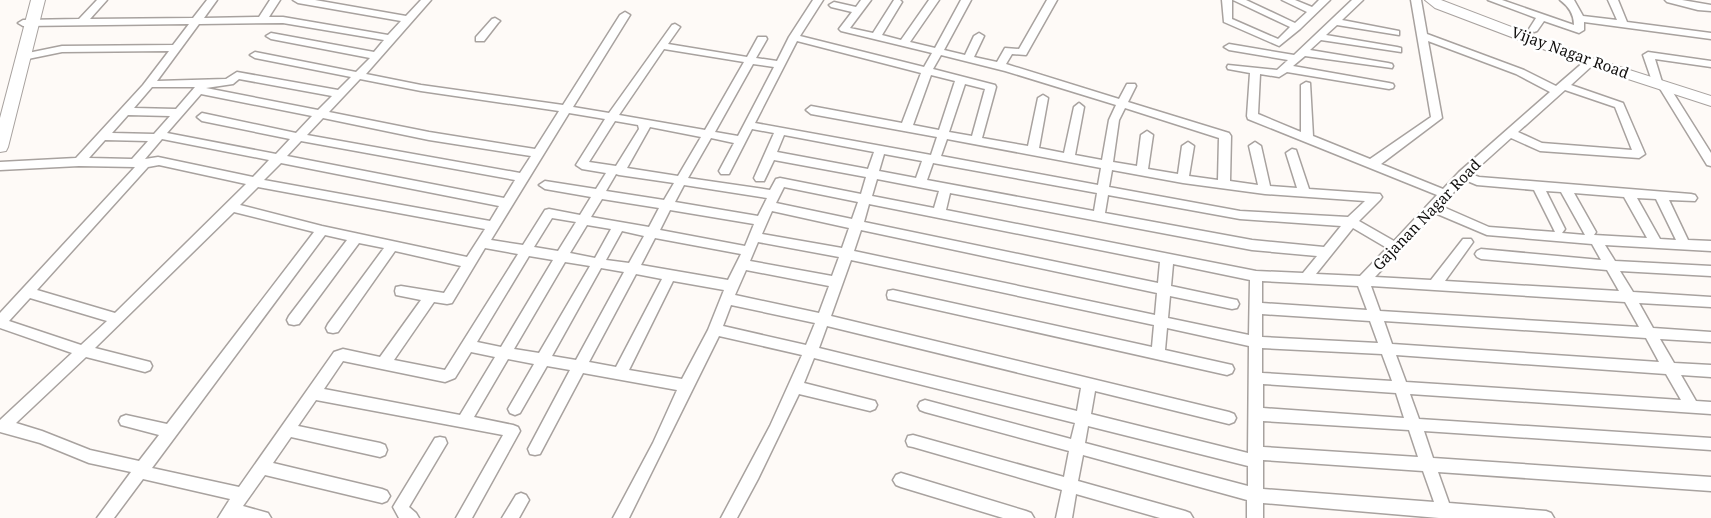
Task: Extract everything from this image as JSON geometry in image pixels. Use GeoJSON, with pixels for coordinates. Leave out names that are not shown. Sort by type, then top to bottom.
{"type":"FeatureCollection","features":[{"type":"Feature","properties":{"kind":"street"},"geometry":{"type":"LineString","coordinates":[[0,147],[23,57],[30,0]]}},
{"type":"Feature","properties":{"kind":"street"},"geometry":{"type":"LineString","coordinates":[[0,108],[28,23],[38,0]]}},
{"type":"Feature","properties":{"kind":"street"},"geometry":{"type":"LineString","coordinates":[[82,22],[102,0]]}},
{"type":"Feature","properties":{"kind":"street"},"geometry":{"type":"LineString","coordinates":[[79,162],[149,84],[212,0]]}},
{"type":"Feature","properties":{"kind":"street"},"geometry":{"type":"LineString","coordinates":[[262,20],[275,0]]}},
{"type":"Feature","properties":{"kind":"street"},"geometry":{"type":"LineString","coordinates":[[298,0],[408,19]]}},
{"type":"Feature","properties":{"kind":"street"},"geometry":{"type":"LineString","coordinates":[[410,0],[425,1]]}},
{"type":"Feature","properties":{"kind":"street"},"geometry":{"type":"LineString","coordinates":[[726,171],[794,37],[818,0]]}},
{"type":"Feature","properties":{"kind":"street"},"geometry":{"type":"LineString","coordinates":[[866,0],[844,29],[1000,66],[1225,136],[1224,184]]}},
{"type":"Feature","properties":{"kind":"street"},"geometry":{"type":"LineString","coordinates":[[904,43],[934,0]]}},
{"type":"Feature","properties":{"kind":"street"},"geometry":{"type":"LineString","coordinates":[[906,128],[927,71],[966,0]]}},
{"type":"Feature","properties":{"kind":"street"},"geometry":{"type":"LineString","coordinates":[[1000,66],[1009,50],[1022,53],[1052,0]]}},
{"type":"Feature","properties":{"kind":"street"},"geometry":{"type":"LineString","coordinates":[[1227,0],[1227,20],[1279,44],[1325,0]]}},
{"type":"Feature","properties":{"kind":"street"},"geometry":{"type":"LineString","coordinates":[[1238,0],[1297,27]]}},
{"type":"Feature","properties":{"kind":"street"},"geometry":{"type":"LineString","coordinates":[[1287,0],[1313,11]]}},
{"type":"Feature","properties":{"kind":"street"},"geometry":{"type":"LineString","coordinates":[[1232,67],[1279,74],[1358,0]]}},
{"type":"Feature","properties":{"kind":"street"},"geometry":{"type":"LineString","coordinates":[[1372,164],[1437,118],[1424,36],[1416,0]]}},
{"type":"Feature","properties":{"kind":"street"},"geometry":{"type":"LineString","coordinates":[[1493,0],[1580,30],[1579,18],[1570,1],[1565,0]]}},
{"type":"Feature","properties":{"kind":"street"},"geometry":{"type":"LineString","coordinates":[[1613,0],[1623,24]]}},
{"type":"Feature","properties":{"kind":"street"},"geometry":{"type":"LineString","coordinates":[[1672,0],[1698,8],[1711,8]]}},
{"type":"Feature","properties":{"kind":"street"},"geometry":{"type":"LineString","coordinates":[[2,426],[117,319],[277,160],[378,56],[390,38],[425,1]]}},
{"type":"Feature","properties":{"kind":"street","name":"Vijay Nagar Road"},"geometry":{"type":"LineString","coordinates":[[1435,1],[1590,62],[1711,101]]}},
{"type":"Feature","properties":{"kind":"street"},"geometry":{"type":"LineString","coordinates":[[876,36],[897,2]]}},
{"type":"Feature","properties":{"kind":"street"},"geometry":{"type":"LineString","coordinates":[[834,5],[859,10]]}},
{"type":"Feature","properties":{"kind":"street"},"geometry":{"type":"LineString","coordinates":[[401,291],[447,299],[625,15]]}},
{"type":"Feature","properties":{"kind":"street"},"geometry":{"type":"LineString","coordinates":[[1534,29],[1542,17]]}},
{"type":"Feature","properties":{"kind":"street"},"geometry":{"type":"LineString","coordinates":[[1579,18],[1711,36]]}},
{"type":"Feature","properties":{"kind":"street"},"geometry":{"type":"LineString","coordinates":[[28,23],[283,20],[390,38]]}},
{"type":"Feature","properties":{"kind":"street"},"geometry":{"type":"LineString","coordinates":[[480,39],[495,20]]}},
{"type":"Feature","properties":{"kind":"street"},"geometry":{"type":"LineString","coordinates":[[1334,22],[1395,32]]}},
{"type":"Feature","properties":{"kind":"street"},"geometry":{"type":"LineString","coordinates":[[675,27],[582,165],[682,180],[770,201],[856,226],[1232,304]]}},
{"type":"Feature","properties":{"kind":"street"},"geometry":{"type":"LineString","coordinates":[[271,36],[378,56]]}},
{"type":"Feature","properties":{"kind":"street"},"geometry":{"type":"LineString","coordinates":[[968,59],[979,36]]}},
{"type":"Feature","properties":{"kind":"street"},"geometry":{"type":"LineString","coordinates":[[1424,36],[1560,89],[1619,105],[1639,154],[1540,147],[1510,133]]}},
{"type":"Feature","properties":{"kind":"street"},"geometry":{"type":"LineString","coordinates":[[794,37],[991,87],[976,141]]}},
{"type":"Feature","properties":{"kind":"street"},"geometry":{"type":"LineString","coordinates":[[1318,37],[1397,50]]}},
{"type":"Feature","properties":{"kind":"street"},"geometry":{"type":"LineString","coordinates":[[535,449],[632,268],[762,38]]}},
{"type":"Feature","properties":{"kind":"street"},"geometry":{"type":"LineString","coordinates":[[662,46],[780,65]]}},
{"type":"Feature","properties":{"kind":"street"},"geometry":{"type":"LineString","coordinates":[[1229,47],[1388,66]]}},
{"type":"Feature","properties":{"kind":"street"},"geometry":{"type":"LineString","coordinates":[[23,57],[62,49],[176,48]]}},
{"type":"Feature","properties":{"kind":"street"},"geometry":{"type":"LineString","coordinates":[[255,55],[421,88],[567,109],[741,140]]}},
{"type":"Feature","properties":{"kind":"street"},"geometry":{"type":"LineString","coordinates":[[1711,64],[1648,55],[1660,84],[1711,162]]}},
{"type":"Feature","properties":{"kind":"street","name":"Gajanan Nagar Road"},"geometry":{"type":"LineString","coordinates":[[1446,514],[1363,280],[1463,174],[1590,62]]}},
{"type":"Feature","properties":{"kind":"street"},"geometry":{"type":"LineString","coordinates":[[1284,68],[1389,86]]}},
{"type":"Feature","properties":{"kind":"street"},"geometry":{"type":"LineString","coordinates":[[1254,70],[1252,116],[1445,194]]}},
{"type":"Feature","properties":{"kind":"street"},"geometry":{"type":"LineString","coordinates":[[145,366],[84,350],[0,323],[140,163],[158,136],[202,87],[228,82],[237,75],[341,94]]}},
{"type":"Feature","properties":{"kind":"street"},"geometry":{"type":"LineString","coordinates":[[920,182],[943,135],[961,80]]}},
{"type":"Feature","properties":{"kind":"street"},"geometry":{"type":"LineString","coordinates":[[149,84],[202,87],[320,116],[429,136],[539,153]]}},
{"type":"Feature","properties":{"kind":"street"},"geometry":{"type":"LineString","coordinates":[[1306,85],[1308,138]]}},
{"type":"Feature","properties":{"kind":"street"},"geometry":{"type":"LineString","coordinates":[[1099,216],[1114,120],[1120,104],[1131,86]]}},
{"type":"Feature","properties":{"kind":"street"},"geometry":{"type":"LineString","coordinates":[[1033,151],[1043,98]]}},
{"type":"Feature","properties":{"kind":"street"},"geometry":{"type":"LineString","coordinates":[[1069,158],[1079,107]]}},
{"type":"Feature","properties":{"kind":"street"},"geometry":{"type":"LineString","coordinates":[[811,110],[1183,179],[1265,190],[1376,197],[1351,222],[1306,278]]}},
{"type":"Feature","properties":{"kind":"street"},"geometry":{"type":"LineString","coordinates":[[126,111],[178,113]]}},
{"type":"Feature","properties":{"kind":"street"},"geometry":{"type":"LineString","coordinates":[[202,117],[298,138],[524,178]]}},
{"type":"Feature","properties":{"kind":"street"},"geometry":{"type":"LineString","coordinates":[[464,421],[598,194],[640,139],[645,129],[643,124]]}},
{"type":"Feature","properties":{"kind":"street"},"geometry":{"type":"LineString","coordinates":[[748,125],[1240,215],[1351,222],[1395,247]]}},
{"type":"Feature","properties":{"kind":"street"},"geometry":{"type":"LineString","coordinates":[[760,178],[781,130]]}},
{"type":"Feature","properties":{"kind":"street"},"geometry":{"type":"LineString","coordinates":[[1142,171],[1147,135]]}},
{"type":"Feature","properties":{"kind":"street"},"geometry":{"type":"LineString","coordinates":[[103,136],[158,136],[508,203]]}},
{"type":"Feature","properties":{"kind":"street"},"geometry":{"type":"LineString","coordinates":[[1183,179],[1188,146]]}},
{"type":"Feature","properties":{"kind":"street"},"geometry":{"type":"LineString","coordinates":[[1255,146],[1265,190]]}},
{"type":"Feature","properties":{"kind":"street"},"geometry":{"type":"LineString","coordinates":[[729,518],[746,489],[796,388],[847,254],[880,149]]}},
{"type":"Feature","properties":{"kind":"street"},"geometry":{"type":"LineString","coordinates":[[1292,153],[1304,192]]}},
{"type":"Feature","properties":{"kind":"street"},"geometry":{"type":"LineString","coordinates":[[770,155],[1252,245],[1328,252]]}},
{"type":"Feature","properties":{"kind":"street"},"geometry":{"type":"LineString","coordinates":[[0,166],[158,161],[255,182],[494,226]]}},
{"type":"Feature","properties":{"kind":"street"},"geometry":{"type":"LineString","coordinates":[[1463,174],[1477,181],[1691,198]]}},
{"type":"Feature","properties":{"kind":"street"},"geometry":{"type":"LineString","coordinates":[[621,518],[658,447],[686,386],[716,330],[730,292],[780,182],[1256,276],[1363,280],[1711,302]]}},
{"type":"Feature","properties":{"kind":"street"},"geometry":{"type":"LineString","coordinates":[[545,185],[762,221]]}},
{"type":"Feature","properties":{"kind":"street"},"geometry":{"type":"LineString","coordinates":[[1538,186],[1560,229]]}},
{"type":"Feature","properties":{"kind":"street"},"geometry":{"type":"LineString","coordinates":[[940,213],[946,187]]}},
{"type":"Feature","properties":{"kind":"street"},"geometry":{"type":"LineString","coordinates":[[1565,188],[1692,407]]}},
{"type":"Feature","properties":{"kind":"street"},"geometry":{"type":"LineString","coordinates":[[1628,193],[1656,243]]}},
{"type":"Feature","properties":{"kind":"street"},"geometry":{"type":"LineString","coordinates":[[1660,195],[1684,244]]}},
{"type":"Feature","properties":{"kind":"street"},"geometry":{"type":"LineString","coordinates":[[231,206],[322,230],[471,262]]}},
{"type":"Feature","properties":{"kind":"street"},"geometry":{"type":"LineString","coordinates":[[1433,207],[1487,231],[1593,236],[1656,243],[1711,246]]}},
{"type":"Feature","properties":{"kind":"street"},"geometry":{"type":"LineString","coordinates":[[262,518],[228,514],[339,356],[445,376],[450,374],[548,213],[749,251]]}},
{"type":"Feature","properties":{"kind":"street"},"geometry":{"type":"LineString","coordinates":[[516,409],[619,226]]}},
{"type":"Feature","properties":{"kind":"street"},"geometry":{"type":"LineString","coordinates":[[105,518],[322,230]]}},
{"type":"Feature","properties":{"kind":"street"},"geometry":{"type":"LineString","coordinates":[[294,320],[356,237]]}},
{"type":"Feature","properties":{"kind":"street"},"geometry":{"type":"LineString","coordinates":[[755,237],[847,254],[1160,323],[1256,342],[1711,371]]}},
{"type":"Feature","properties":{"kind":"street"},"geometry":{"type":"LineString","coordinates":[[1435,285],[1467,242]]}},
{"type":"Feature","properties":{"kind":"street"},"geometry":{"type":"LineString","coordinates":[[483,243],[670,275],[822,319],[1229,418]]}},
{"type":"Feature","properties":{"kind":"street"},"geometry":{"type":"LineString","coordinates":[[333,328],[393,245]]}},
{"type":"Feature","properties":{"kind":"street"},"geometry":{"type":"LineString","coordinates":[[1481,254],[1611,266],[1711,271]]}},
{"type":"Feature","properties":{"kind":"street"},"geometry":{"type":"LineString","coordinates":[[1158,353],[1167,259]]}},
{"type":"Feature","properties":{"kind":"street"},"geometry":{"type":"LineString","coordinates":[[743,265],[836,282]]}},
{"type":"Feature","properties":{"kind":"street"},"geometry":{"type":"LineString","coordinates":[[620,374],[670,275]]}},
{"type":"Feature","properties":{"kind":"street"},"geometry":{"type":"LineString","coordinates":[[1255,518],[1256,276]]}},
{"type":"Feature","properties":{"kind":"street"},"geometry":{"type":"LineString","coordinates":[[26,292],[117,319]]}},
{"type":"Feature","properties":{"kind":"street"},"geometry":{"type":"LineString","coordinates":[[893,295],[1227,369]]}},
{"type":"Feature","properties":{"kind":"street"},"geometry":{"type":"LineString","coordinates":[[383,364],[431,296]]}},
{"type":"Feature","properties":{"kind":"street"},"geometry":{"type":"LineString","coordinates":[[1256,308],[1711,336]]}},
{"type":"Feature","properties":{"kind":"street"},"geometry":{"type":"LineString","coordinates":[[716,330],[1255,457],[1428,465],[1711,484]]}},
{"type":"Feature","properties":{"kind":"street"},"geometry":{"type":"LineString","coordinates":[[468,346],[686,386]]}},
{"type":"Feature","properties":{"kind":"street"},"geometry":{"type":"LineString","coordinates":[[1256,378],[1711,408]]}},
{"type":"Feature","properties":{"kind":"street"},"geometry":{"type":"LineString","coordinates":[[1064,518],[1089,384]]}},
{"type":"Feature","properties":{"kind":"street"},"geometry":{"type":"LineString","coordinates":[[796,388],[870,405]]}},
{"type":"Feature","properties":{"kind":"street"},"geometry":{"type":"LineString","coordinates":[[312,393],[513,431],[464,518]]}},
{"type":"Feature","properties":{"kind":"street"},"geometry":{"type":"LineString","coordinates":[[925,406],[1255,495],[1446,514],[1546,518]]}},
{"type":"Feature","properties":{"kind":"street"},"geometry":{"type":"LineString","coordinates":[[1255,414],[1711,444]]}},
{"type":"Feature","properties":{"kind":"street"},"geometry":{"type":"LineString","coordinates":[[126,421],[171,430]]}},
{"type":"Feature","properties":{"kind":"street"},"geometry":{"type":"LineString","coordinates":[[2,426],[42,437],[89,456],[242,495]]}},
{"type":"Feature","properties":{"kind":"street"},"geometry":{"type":"LineString","coordinates":[[286,430],[380,450]]}},
{"type":"Feature","properties":{"kind":"street"},"geometry":{"type":"LineString","coordinates":[[913,441],[1185,518]]}},
{"type":"Feature","properties":{"kind":"street"},"geometry":{"type":"LineString","coordinates":[[411,518],[402,511],[401,507],[440,443]]}},
{"type":"Feature","properties":{"kind":"street"},"geometry":{"type":"LineString","coordinates":[[261,467],[382,496]]}},
{"type":"Feature","properties":{"kind":"street"},"geometry":{"type":"LineString","coordinates":[[901,480],[1026,518]]}},
{"type":"Feature","properties":{"kind":"street"},"geometry":{"type":"LineString","coordinates":[[510,518],[521,500]]}}]}
